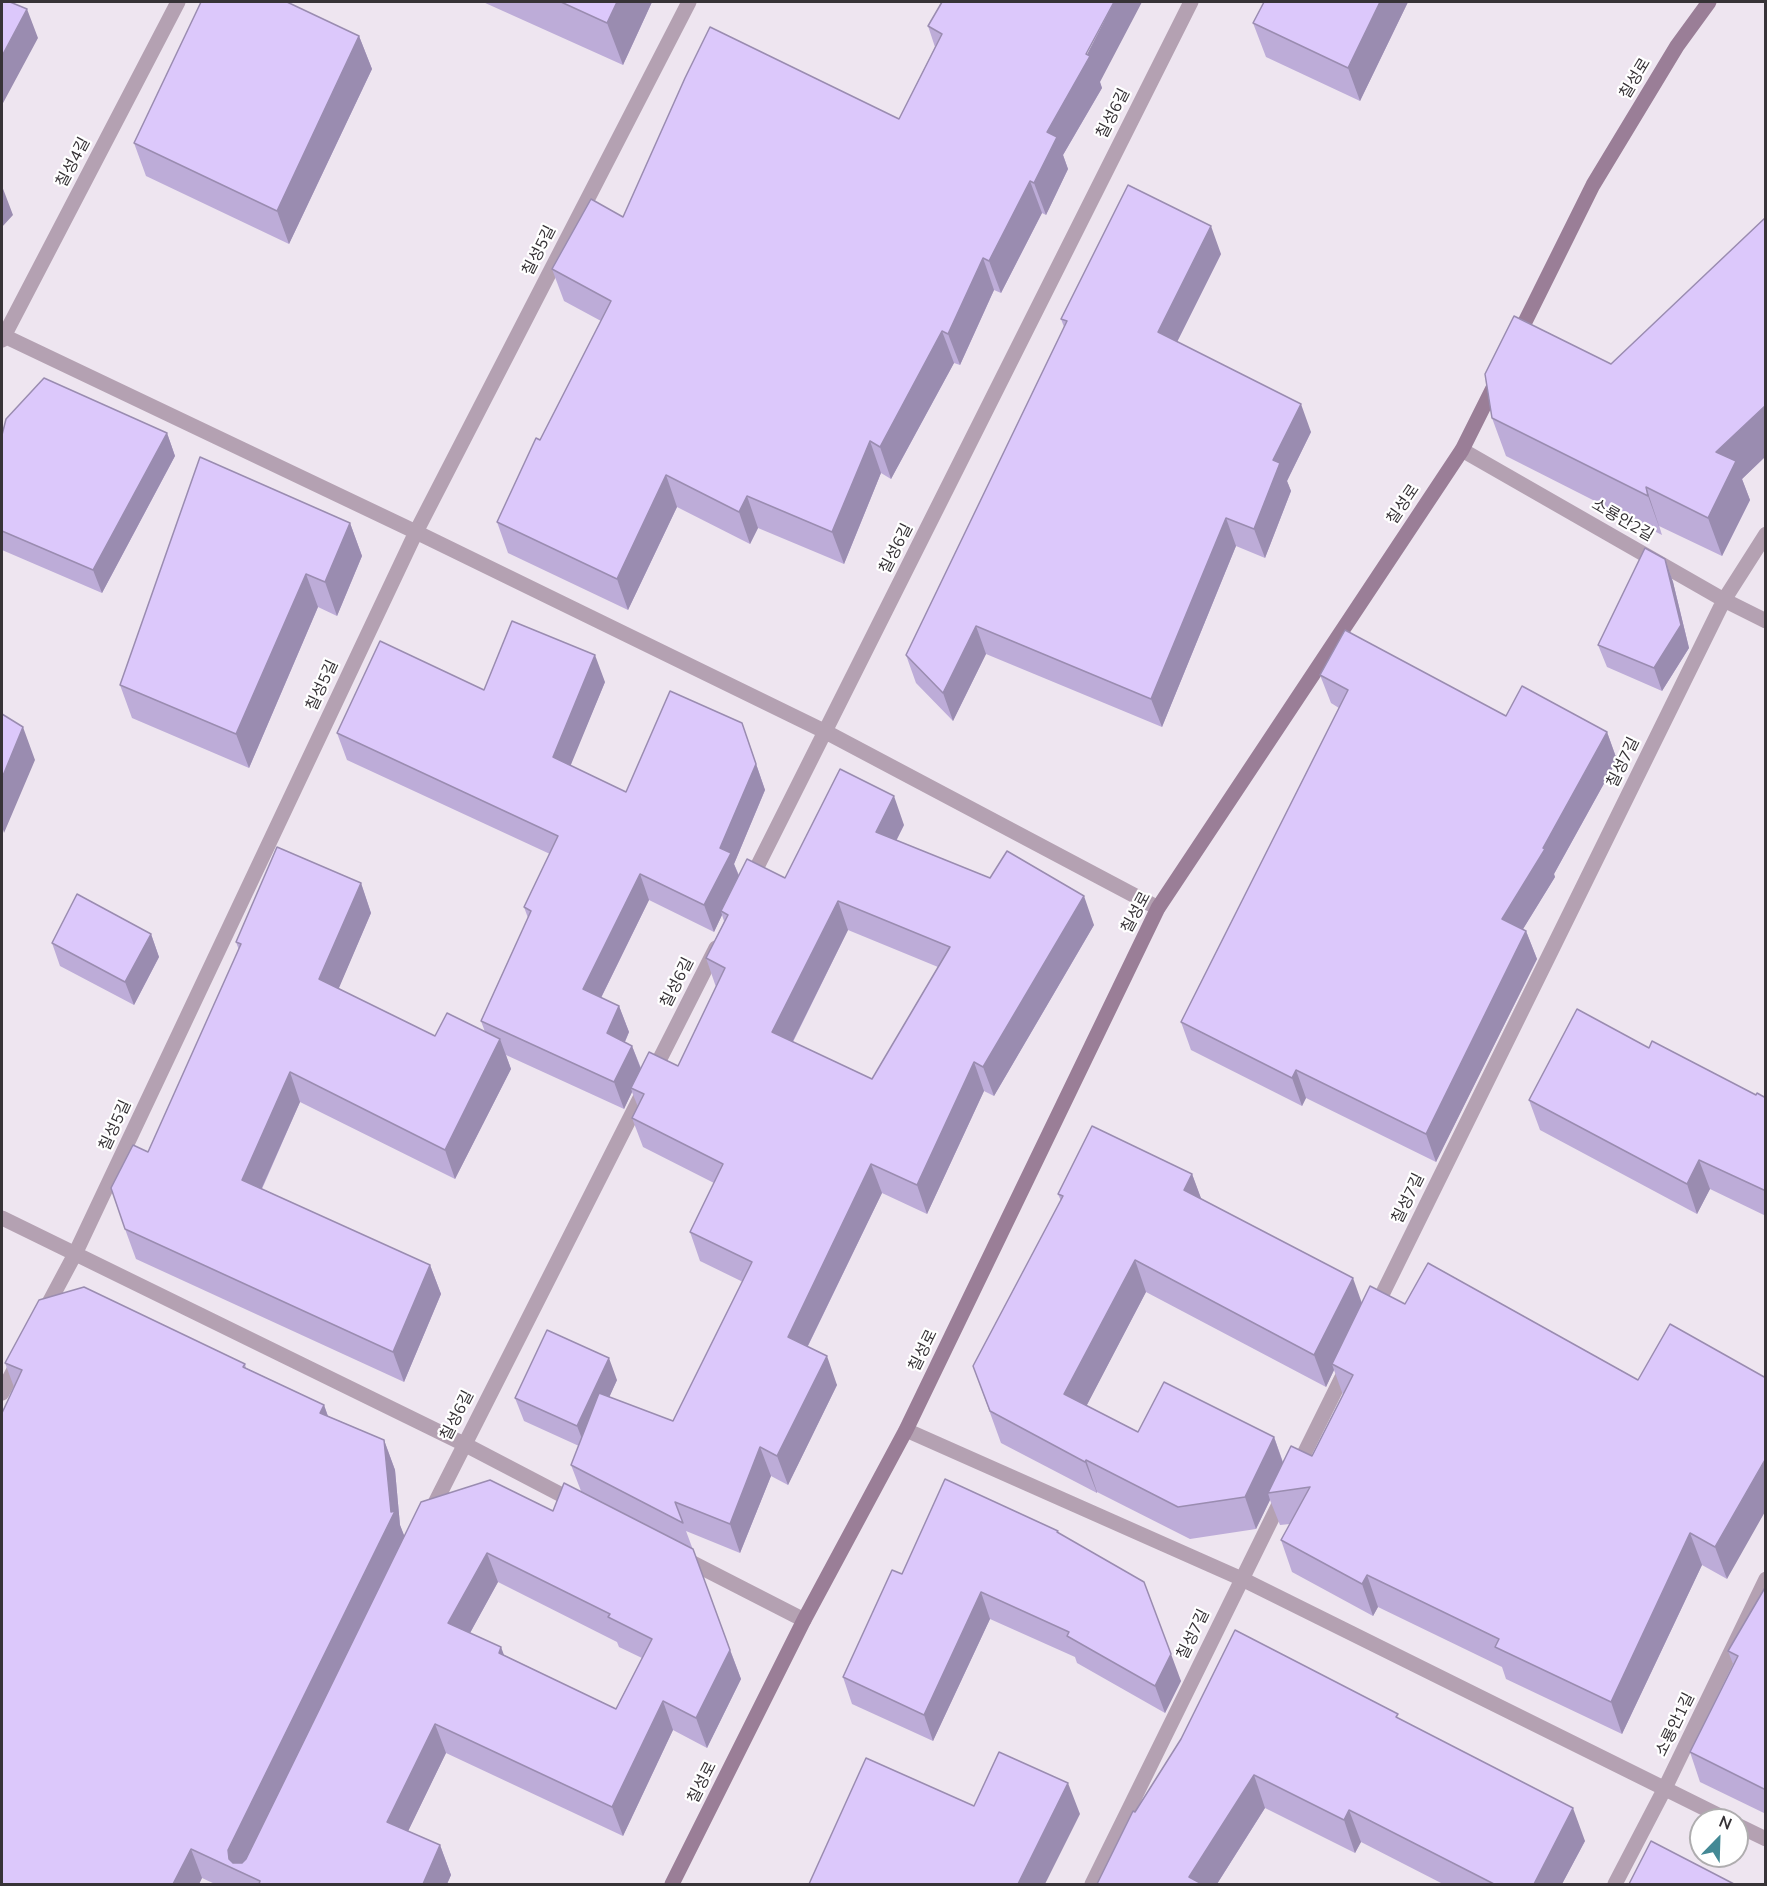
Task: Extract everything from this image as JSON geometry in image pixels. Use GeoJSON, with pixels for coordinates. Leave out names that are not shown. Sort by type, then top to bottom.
{"type":"FeatureCollection","features":[{"type":"Feature","properties":{"kind":"street","name":"칠성4길"},"geometry":{"type":"LineString","coordinates":[[2,337],[178,2]]}},
{"type":"Feature","properties":{"kind":"street","name":"칠성5길"},"geometry":{"type":"LineString","coordinates":[[38,1323],[75,1254],[416,532],[689,2]]}},
{"type":"Feature","properties":{"kind":"street","name":"칠성6길"},"geometry":{"type":"LineString","coordinates":[[745,892],[1191,2]]}},
{"type":"Feature","properties":{"kind":"street","name":"칠성로"},"geometry":{"type":"LineString","coordinates":[[672,1884],[804,1620],[906,1430],[1158,908],[1462,450],[1593,185],[1677,46],[1709,2]]}},
{"type":"Feature","properties":{"kind":"street"},"geometry":{"type":"LineString","coordinates":[[2,337],[416,532],[826,732],[1158,908]]}},
{"type":"Feature","properties":{"kind":"street","name":"소룡안2길"},"geometry":{"type":"LineString","coordinates":[[1462,450],[1724,600],[1766,621]]}},
{"type":"Feature","properties":{"kind":"street","name":"칠성7길"},"geometry":{"type":"LineString","coordinates":[[1369,1321],[1724,600],[1766,534]]}},
{"type":"Feature","properties":{"kind":"street","name":"칠성6길"},"geometry":{"type":"LineString","coordinates":[[422,1530],[723,934]]}},
{"type":"Feature","properties":{"kind":"street"},"geometry":{"type":"LineString","coordinates":[[2,1218],[464,1444],[592,1510]]}},
{"type":"Feature","properties":{"kind":"street"},"geometry":{"type":"LineString","coordinates":[[2,1393],[28,1343]]}},
{"type":"Feature","properties":{"kind":"street","name":"칠성7길"},"geometry":{"type":"LineString","coordinates":[[1092,1884],[1353,1353]]}},
{"type":"Feature","properties":{"kind":"street"},"geometry":{"type":"LineString","coordinates":[[906,1430],[1242,1579],[1704,1808]]}},
{"type":"Feature","properties":{"kind":"street"},"geometry":{"type":"LineString","coordinates":[[666,1549],[804,1620]]}},
{"type":"Feature","properties":{"kind":"street","name":"소룡안1길"},"geometry":{"type":"LineString","coordinates":[[1616,1884],[1766,1579]]}},
{"type":"Feature","properties":{"kind":"street"},"geometry":{"type":"LineString","coordinates":[[1749,1831],[1766,1839]]}},
{"type":"Feature","properties":{"kind":"building"},"geometry":{"type":"Polygon","coordinates":[[[2,2],[10,2],[27,9],[2,56],[2,2]]]}},
{"type":"Feature","properties":{"kind":"building"},"geometry":{"type":"Polygon","coordinates":[[[201,2],[287,2],[359,36],[277,211],[134,143],[201,2]]]}},
{"type":"Feature","properties":{"kind":"building"},"geometry":{"type":"Polygon","coordinates":[[[561,2],[617,2],[607,23],[561,2]]]}},
{"type":"Feature","properties":{"kind":"building"},"geometry":{"type":"Polygon","coordinates":[[[942,2],[1114,2],[1086,54],[1090,56],[1047,132],[1057,137],[1034,183],[1030,181],[989,261],[983,258],[948,334],[942,331],[880,447],[870,441],[832,532],[747,496],[739,512],[666,475],[617,579],[497,522],[536,438],[540,440],[611,301],[552,269],[591,199],[623,217],[710,27],[899,119],[942,34],[928,26],[942,2]]]}},
{"type":"Feature","properties":{"kind":"building"},"geometry":{"type":"Polygon","coordinates":[[[1264,2],[1380,2],[1348,68],[1253,23],[1264,2]]]}},
{"type":"Feature","properties":{"kind":"building"},"geometry":{"type":"Polygon","coordinates":[[[1128,185],[1211,226],[1158,332],[1301,404],[1273,460],[1280,463],[1254,529],[1226,518],[1151,699],[976,626],[943,693],[906,655],[1067,321],[1061,319],[1128,185]]]}},
{"type":"Feature","properties":{"kind":"building"},"geometry":{"type":"Polygon","coordinates":[[[1766,217],[1766,405],[1716,452],[1736,461],[1708,518],[1646,487],[1648,496],[1492,418],[1485,374],[1514,316],[1611,364],[1766,217]]]}},
{"type":"Feature","properties":{"kind":"building"},"geometry":{"type":"Polygon","coordinates":[[[44,378],[167,433],[93,570],[2,531],[2,435],[6,419],[44,378]]]}},
{"type":"Feature","properties":{"kind":"building"},"geometry":{"type":"Polygon","coordinates":[[[200,457],[350,523],[325,582],[306,574],[236,734],[120,685],[200,457]]]}},
{"type":"Feature","properties":{"kind":"building"},"geometry":{"type":"Polygon","coordinates":[[[1645,548],[1665,559],[1681,625],[1654,668],[1598,645],[1645,548]]]}},
{"type":"Feature","properties":{"kind":"building"},"geometry":{"type":"Polygon","coordinates":[[[512,621],[595,655],[553,757],[626,792],[670,691],[742,723],[756,764],[720,848],[731,853],[704,905],[640,874],[583,989],[619,1006],[607,1033],[632,1046],[614,1082],[481,1021],[531,911],[524,907],[558,836],[337,733],[380,641],[484,690],[512,621]]]}},
{"type":"Feature","properties":{"kind":"building"},"geometry":{"type":"Polygon","coordinates":[[[1345,630],[1506,716],[1522,686],[1607,732],[1543,848],[1545,849],[1502,919],[1526,931],[1426,1134],[1296,1070],[1292,1078],[1181,1022],[1348,690],[1320,675],[1345,630]]]}},
{"type":"Feature","properties":{"kind":"building"},"geometry":{"type":"Polygon","coordinates":[[[2,714],[23,727],[2,778],[2,714]]]}},
{"type":"Feature","properties":{"kind":"building"},"geometry":{"type":"Polygon","coordinates":[[[840,769],[894,796],[876,832],[990,878],[1007,851],[1084,896],[983,1067],[974,1062],[917,1185],[871,1164],[788,1337],[827,1356],[777,1456],[760,1447],[730,1524],[675,1502],[683,1523],[571,1465],[599,1393],[673,1421],[752,1262],[690,1232],[723,1164],[632,1118],[644,1094],[631,1088],[649,1052],[678,1066],[725,968],[706,958],[728,915],[721,911],[747,859],[785,878],[840,769]],[[838,901],[772,1032],[872,1079],[950,947],[838,901]]]}},
{"type":"Feature","properties":{"kind":"building"},"geometry":{"type":"Polygon","coordinates":[[[277,847],[361,883],[319,979],[435,1036],[447,1013],[500,1039],[445,1150],[290,1072],[242,1180],[430,1265],[393,1352],[125,1229],[111,1188],[133,1145],[148,1152],[241,944],[236,942],[277,847]]]}},
{"type":"Feature","properties":{"kind":"building"},"geometry":{"type":"Polygon","coordinates":[[[77,894],[151,934],[125,982],[52,943],[77,894]]]}},
{"type":"Feature","properties":{"kind":"building"},"geometry":{"type":"Polygon","coordinates":[[[1577,1009],[1649,1048],[1652,1041],[1766,1098],[1766,1191],[1699,1160],[1687,1184],[1529,1100],[1577,1009]]]}},
{"type":"Feature","properties":{"kind":"building"},"geometry":{"type":"Polygon","coordinates":[[[1092,1126],[1192,1174],[1184,1190],[1353,1278],[1314,1355],[1135,1260],[1064,1394],[1138,1432],[1164,1382],[1274,1437],[1245,1497],[1178,1507],[1086,1460],[1085,1462],[990,1411],[973,1366],[1063,1196],[1058,1194],[1092,1126]]]}},
{"type":"Feature","properties":{"kind":"building"},"geometry":{"type":"Polygon","coordinates":[[[1428,1263],[1638,1380],[1670,1324],[1766,1378],[1766,1458],[1715,1547],[1690,1533],[1611,1702],[1495,1647],[1499,1639],[1367,1575],[1362,1584],[1281,1540],[1310,1487],[1268,1493],[1291,1446],[1312,1456],[1353,1375],[1332,1364],[1370,1286],[1405,1304],[1428,1263]]]}},
{"type":"Feature","properties":{"kind":"building"},"geometry":{"type":"Polygon","coordinates":[[[84,1287],[245,1364],[243,1367],[324,1405],[320,1413],[384,1440],[391,1512],[395,1511],[228,1850],[229,1859],[233,1863],[242,1863],[246,1859],[421,1502],[490,1480],[553,1511],[564,1483],[693,1549],[730,1650],[696,1718],[663,1701],[612,1807],[435,1724],[387,1822],[440,1845],[423,1884],[259,1884],[260,1881],[191,1849],[173,1884],[2,1884],[2,1413],[22,1370],[5,1363],[39,1300],[84,1287]],[[487,1553],[448,1623],[501,1647],[499,1653],[616,1709],[652,1639],[608,1617],[610,1614],[487,1553]]]}},
{"type":"Feature","properties":{"kind":"building"},"geometry":{"type":"Polygon","coordinates":[[[547,1330],[609,1358],[577,1426],[515,1398],[547,1330]]]}},
{"type":"Feature","properties":{"kind":"building"},"geometry":{"type":"Polygon","coordinates":[[[945,1479],[1058,1531],[1144,1582],[1171,1654],[1155,1686],[1067,1636],[1069,1632],[981,1592],[924,1715],[843,1677],[892,1570],[902,1574],[945,1479]]]}},
{"type":"Feature","properties":{"kind":"building"},"geometry":{"type":"Polygon","coordinates":[[[1766,1586],[1766,1790],[1690,1752],[1738,1656],[1728,1651],[1766,1586]]]}},
{"type":"Feature","properties":{"kind":"building"},"geometry":{"type":"Polygon","coordinates":[[[1235,1630],[1398,1714],[1396,1717],[1573,1808],[1534,1884],[1494,1884],[1349,1810],[1344,1820],[1254,1775],[1189,1877],[1202,1884],[1097,1884],[1133,1811],[1135,1812],[1181,1739],[1235,1630]]]}},
{"type":"Feature","properties":{"kind":"building"},"geometry":{"type":"Polygon","coordinates":[[[999,1752],[1068,1783],[1018,1884],[809,1884],[866,1758],[974,1806],[999,1752]]]}},
{"type":"Feature","properties":{"kind":"building"},"geometry":{"type":"Polygon","coordinates":[[[1651,1841],[1689,1861],[1689,1868],[1703,1868],[1734,1884],[1629,1884],[1651,1841]]]}}]}
